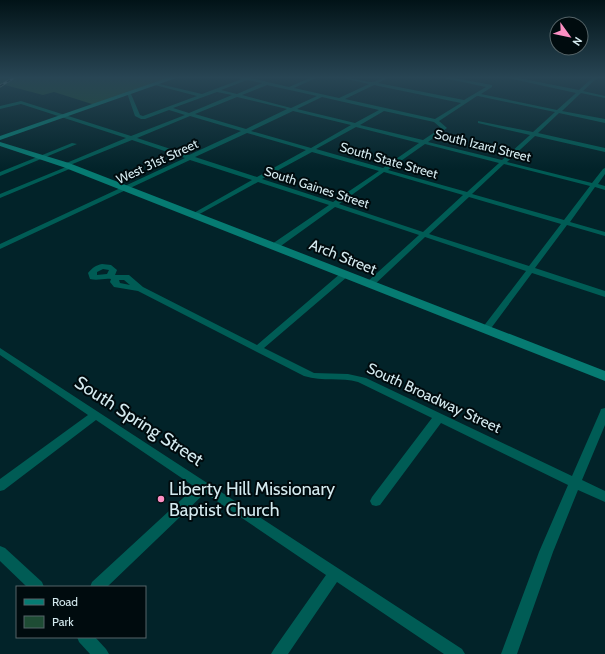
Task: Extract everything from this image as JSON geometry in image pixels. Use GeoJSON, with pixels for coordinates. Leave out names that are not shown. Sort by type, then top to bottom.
{"type":"FeatureCollection","features":[{"type":"Feature","properties":{"kind":"main road"},"geometry":{"type":"LineString","coordinates":[[0,138],[88,108]]}},
{"type":"Feature","properties":{"kind":"main road","name":"Arch Street"},"geometry":{"type":"LineString","coordinates":[[0,144],[68,166],[605,376]]}},
{"type":"Feature","properties":{"kind":"street","name":"South Gaines Street"},"geometry":{"type":"LineString","coordinates":[[38,108],[605,294]]}},
{"type":"Feature","properties":{"kind":"street"},"geometry":{"type":"LineString","coordinates":[[135,108],[138,116],[143,118],[166,108]]}},
{"type":"Feature","properties":{"kind":"street","name":"South State Street"},"geometry":{"type":"LineString","coordinates":[[166,108],[605,234]]}},
{"type":"Feature","properties":{"kind":"street"},"geometry":{"type":"LineString","coordinates":[[0,196],[132,138],[208,108]]}},
{"type":"Feature","properties":{"kind":"street","name":"South Izard Street"},"geometry":{"type":"LineString","coordinates":[[287,108],[605,188]]}},
{"type":"Feature","properties":{"kind":"street","name":"West 31st Street"},"geometry":{"type":"LineString","coordinates":[[0,247],[296,108]]}},
{"type":"Feature","properties":{"kind":"street"},"geometry":{"type":"LineString","coordinates":[[275,246],[385,171],[444,128],[436,121],[378,108]]}},
{"type":"Feature","properties":{"kind":"street"},"geometry":{"type":"LineString","coordinates":[[436,121],[457,108]]}},
{"type":"Feature","properties":{"kind":"street"},"geometry":{"type":"LineString","coordinates":[[538,108],[605,121]]}},
{"type":"Feature","properties":{"kind":"street"},"geometry":{"type":"LineString","coordinates":[[370,284],[564,108]]}},
{"type":"Feature","properties":{"kind":"street"},"geometry":{"type":"LineString","coordinates":[[194,215],[384,109]]}},
{"type":"Feature","properties":{"kind":"street"},"geometry":{"type":"LineString","coordinates":[[480,122],[605,150]]}},
{"type":"Feature","properties":{"kind":"street"},"geometry":{"type":"LineString","coordinates":[[0,174],[74,144]]}},
{"type":"Feature","properties":{"kind":"street"},"geometry":{"type":"LineString","coordinates":[[486,329],[605,170]]}},
{"type":"Feature","properties":{"kind":"street"},"geometry":{"type":"LineString","coordinates":[[258,349],[344,274]]}},
{"type":"Feature","properties":{"kind":"street","name":"South Broadway Street"},"geometry":{"type":"LineString","coordinates":[[113,277],[114,282],[117,285],[140,289],[312,376],[353,377],[605,497]]}},
{"type":"Feature","properties":{"kind":"street","name":"South Spring Street"},"geometry":{"type":"LineString","coordinates":[[0,351],[457,654]]}},
{"type":"Feature","properties":{"kind":"street"},"geometry":{"type":"LineString","coordinates":[[509,654],[546,552],[605,412]]}},
{"type":"Feature","properties":{"kind":"street"},"geometry":{"type":"LineString","coordinates":[[0,486],[95,415]]}},
{"type":"Feature","properties":{"kind":"street"},"geometry":{"type":"LineString","coordinates":[[376,501],[439,417]]}},
{"type":"Feature","properties":{"kind":"street"},"geometry":{"type":"LineString","coordinates":[[97,586],[204,486]]}},
{"type":"Feature","properties":{"kind":"street"},"geometry":{"type":"LineString","coordinates":[[0,552],[36,586]]}},
{"type":"Feature","properties":{"kind":"street"},"geometry":{"type":"LineString","coordinates":[[279,654],[335,573]]}},
{"type":"Feature","properties":{"kind":"street"},"geometry":{"type":"LineString","coordinates":[[85,638],[101,654]]}},
{"type":"Feature","properties":{"kind":"place","name":"Liberty Hill Missionary Baptist Church"},"geometry":{"type":"Point","coordinates":[161,499]}}]}
